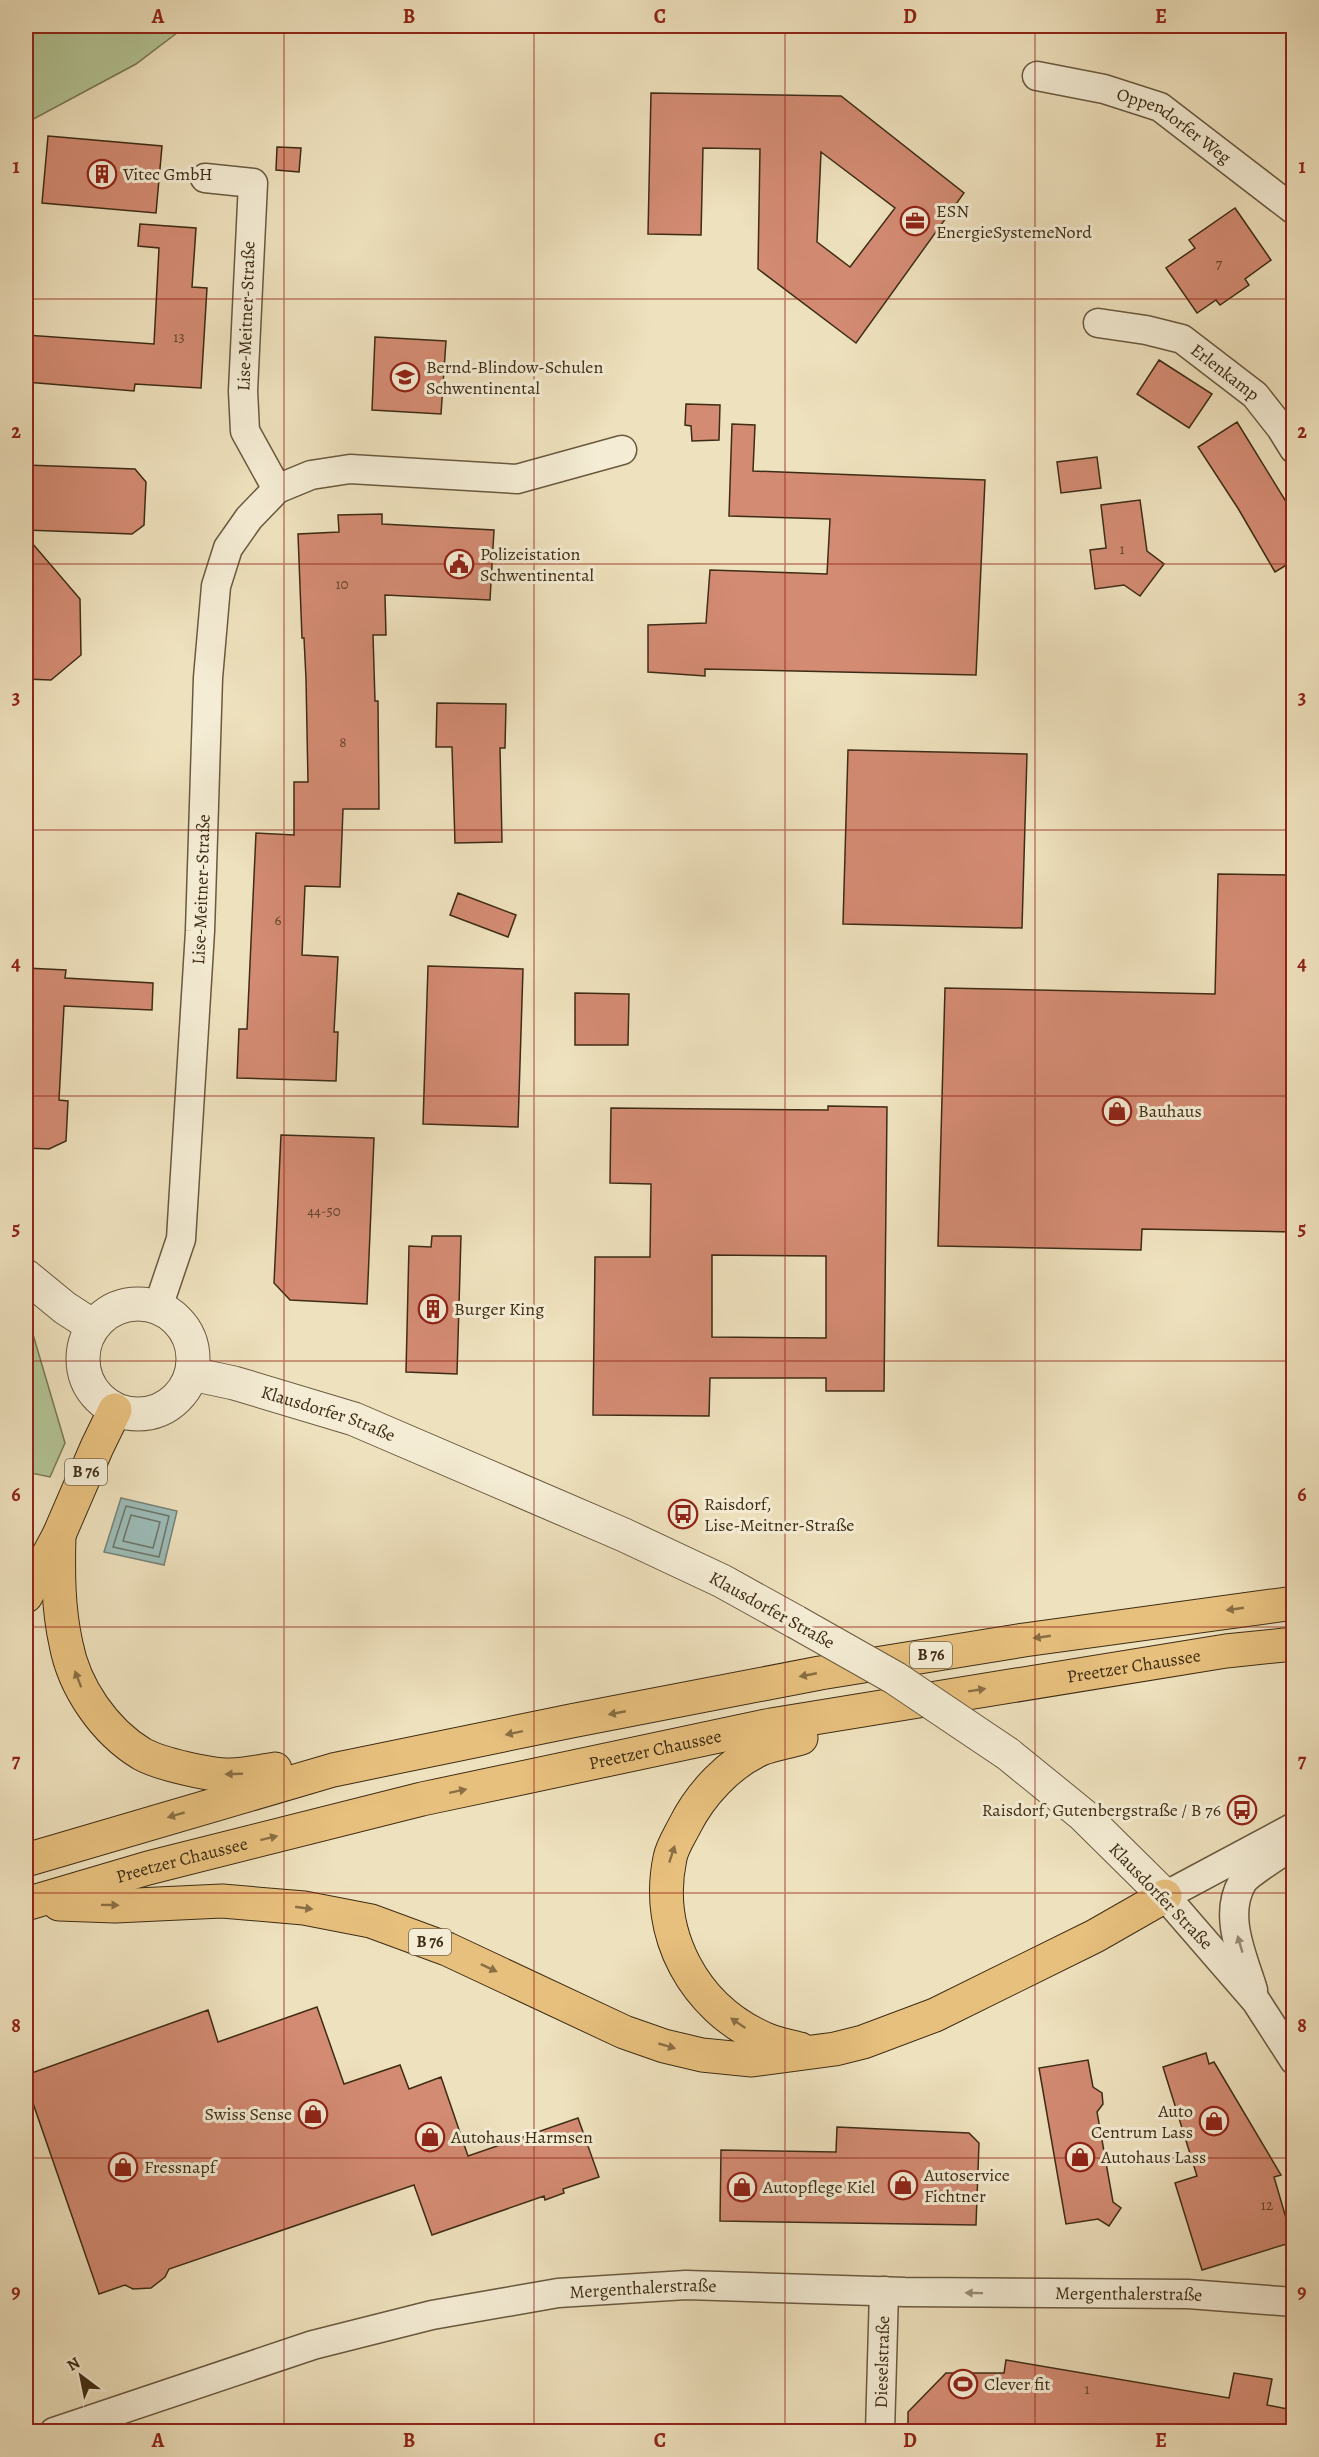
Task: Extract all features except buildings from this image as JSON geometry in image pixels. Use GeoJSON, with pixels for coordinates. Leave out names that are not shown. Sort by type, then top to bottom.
{"type":"FeatureCollection","features":[{"type":"Feature","properties":{"kind":"highway","name":"B 76"},"geometry":{"type":"LineString","coordinates":[[26,1596],[59,1535],[97,1447],[116,1410]]}},
{"type":"Feature","properties":{"kind":"highway","name":"B 76"},"geometry":{"type":"LineString","coordinates":[[59,1535],[57,1589],[66,1647],[82,1691],[109,1727],[143,1754],[186,1769],[230,1775],[295,1766],[333,1770]]}},
{"type":"Feature","properties":{"kind":"highway","name":"B 76"},"geometry":{"type":"LineString","coordinates":[[26,1860],[333,1770],[820,1673],[1024,1640],[1293,1603]]}},
{"type":"Feature","properties":{"kind":"highway","name":"Preetzer Chaussee"},"geometry":{"type":"LineString","coordinates":[[28,1904],[148,1868],[422,1799],[771,1725],[1226,1651],[1293,1644]]}},
{"type":"Feature","properties":{"kind":"highway","name":"B 76"},"geometry":{"type":"LineString","coordinates":[[811,2052],[766,2040],[741,2025],[702,1994],[680,1958],[667,1918],[666,1895],[670,1856],[696,1802],[723,1774],[760,1750],[810,1736],[878,1706]]}},
{"type":"Feature","properties":{"kind":"highway","name":"B 76"},"geometry":{"type":"LineString","coordinates":[[28,1904],[115,1906],[222,1901],[315,1910],[371,1921],[447,1948],[624,2032],[664,2046],[702,2055],[752,2060],[835,2049],[863,2042],[935,2015],[1095,1936],[1165,1896]]}},
{"type":"Feature","properties":{"kind":"street","name":"Oppendorfer Weg"},"geometry":{"type":"LineString","coordinates":[[1037,76],[1104,89],[1160,107],[1293,210]]}},
{"type":"Feature","properties":{"kind":"street","name":"Lise-Meitner-Straße"},"geometry":{"type":"LineString","coordinates":[[205,178],[253,183],[243,368],[244,431],[277,489]]}},
{"type":"Feature","properties":{"kind":"street","name":"Erlenkamp"},"geometry":{"type":"LineString","coordinates":[[1098,323],[1146,330],[1182,339],[1255,395],[1281,428],[1293,449]]}},
{"type":"Feature","properties":{"kind":"street","name":"Lise-Meitner-Straße"},"geometry":{"type":"LineString","coordinates":[[158,1307],[181,1239],[200,931],[208,678],[216,586],[228,548],[249,518],[277,489],[311,474],[350,469],[517,478],[621,450]]}},
{"type":"Feature","properties":{"kind":"street"},"geometry":{"type":"LineString","coordinates":[[26,1276],[64,1308],[93,1326]]}},
{"type":"Feature","properties":{"kind":"street"},"geometry":{"type":"LineString","coordinates":[[141,1303],[158,1307],[178,1321],[192,1342],[194,1358],[192,1374],[186,1389],[162,1410],[139,1414],[116,1410],[102,1401],[91,1389],[84,1374],[84,1349],[93,1326],[106,1314],[123,1306],[141,1303]]}},
{"type":"Feature","properties":{"kind":"street","name":"Klausdorfer Straße"},"geometry":{"type":"LineString","coordinates":[[192,1374],[234,1383],[354,1419],[634,1540],[722,1581],[895,1678],[1008,1754],[1083,1815],[1165,1896],[1256,2001],[1293,2060]]}},
{"type":"Feature","properties":{"kind":"street"},"geometry":{"type":"LineString","coordinates":[[1165,1896],[1293,1827]]}},
{"type":"Feature","properties":{"kind":"street","name":"Klausdorfer Straße"},"geometry":{"type":"LineString","coordinates":[[1256,2001],[1236,1932],[1233,1910],[1242,1881],[1293,1844]]}},
{"type":"Feature","properties":{"kind":"street","name":"Mergenthalerstraße"},"geometry":{"type":"LineString","coordinates":[[1251,2300],[1278,2295],[1293,2284]]}},
{"type":"Feature","properties":{"kind":"street","name":"Mergenthalerstraße"},"geometry":{"type":"LineString","coordinates":[[54,2432],[313,2345],[432,2315],[548,2295],[686,2285],[884,2291],[1188,2294],[1293,2302]]}},
{"type":"Feature","properties":{"kind":"street","name":"Dieselstraße"},"geometry":{"type":"LineString","coordinates":[[880,2432],[884,2291]]}},
{"type":"Feature","properties":{"kind":"green space"},"geometry":{"type":"Polygon","coordinates":[[[26,26],[186,26],[136,64],[26,123],[26,26]]]}},
{"type":"Feature","properties":{"kind":"green space"},"geometry":{"type":"Polygon","coordinates":[[[26,1327],[32,1331],[65,1443],[50,1477],[26,1472],[26,1327]]]}},
{"type":"Feature","properties":{"kind":"water"},"geometry":{"type":"Polygon","coordinates":[[[121,1498],[177,1511],[164,1565],[104,1552],[121,1498]]]}},
{"type":"Feature","properties":{"kind":"place","name":"Vitec GmbH"},"geometry":{"type":"Point","coordinates":[102,174]}},
{"type":"Feature","properties":{"kind":"place","name":"ESN EnergieSystemeNord"},"geometry":{"type":"Point","coordinates":[915,221]}},
{"type":"Feature","properties":{"kind":"place","name":"Bernd-Blindow-Schulen Schwentinental"},"geometry":{"type":"Point","coordinates":[405,377]}},
{"type":"Feature","properties":{"kind":"place","name":"Polizeistation Schwentinental"},"geometry":{"type":"Point","coordinates":[459,564]}},
{"type":"Feature","properties":{"kind":"place","name":"Bauhaus"},"geometry":{"type":"Point","coordinates":[1117,1111]}},
{"type":"Feature","properties":{"kind":"place","name":"Burger King"},"geometry":{"type":"Point","coordinates":[433,1309]}},
{"type":"Feature","properties":{"kind":"place","name":"Raisdorf, Lise-Meitner-Straße"},"geometry":{"type":"Point","coordinates":[683,1514]}},
{"type":"Feature","properties":{"kind":"place","name":"Raisdorf, Gutenbergstraße / B 76"},"geometry":{"type":"Point","coordinates":[1242,1810]}},
{"type":"Feature","properties":{"kind":"place","name":"Swiss Sense"},"geometry":{"type":"Point","coordinates":[313,2114]}},
{"type":"Feature","properties":{"kind":"place","name":"Auto Centrum Lass"},"geometry":{"type":"Point","coordinates":[1214,2121]}},
{"type":"Feature","properties":{"kind":"place","name":"Autohaus Harmsen"},"geometry":{"type":"Point","coordinates":[430,2137]}},
{"type":"Feature","properties":{"kind":"place","name":"Autohaus Lass"},"geometry":{"type":"Point","coordinates":[1080,2157]}},
{"type":"Feature","properties":{"kind":"place","name":"Fressnapf"},"geometry":{"type":"Point","coordinates":[123,2167]}},
{"type":"Feature","properties":{"kind":"place","name":"Autoservice Fichtner"},"geometry":{"type":"Point","coordinates":[903,2185]}},
{"type":"Feature","properties":{"kind":"place","name":"Autopflege Kiel"},"geometry":{"type":"Point","coordinates":[742,2187]}},
{"type":"Feature","properties":{"kind":"place","name":"Clever fit"},"geometry":{"type":"Point","coordinates":[963,2384]}}]}
